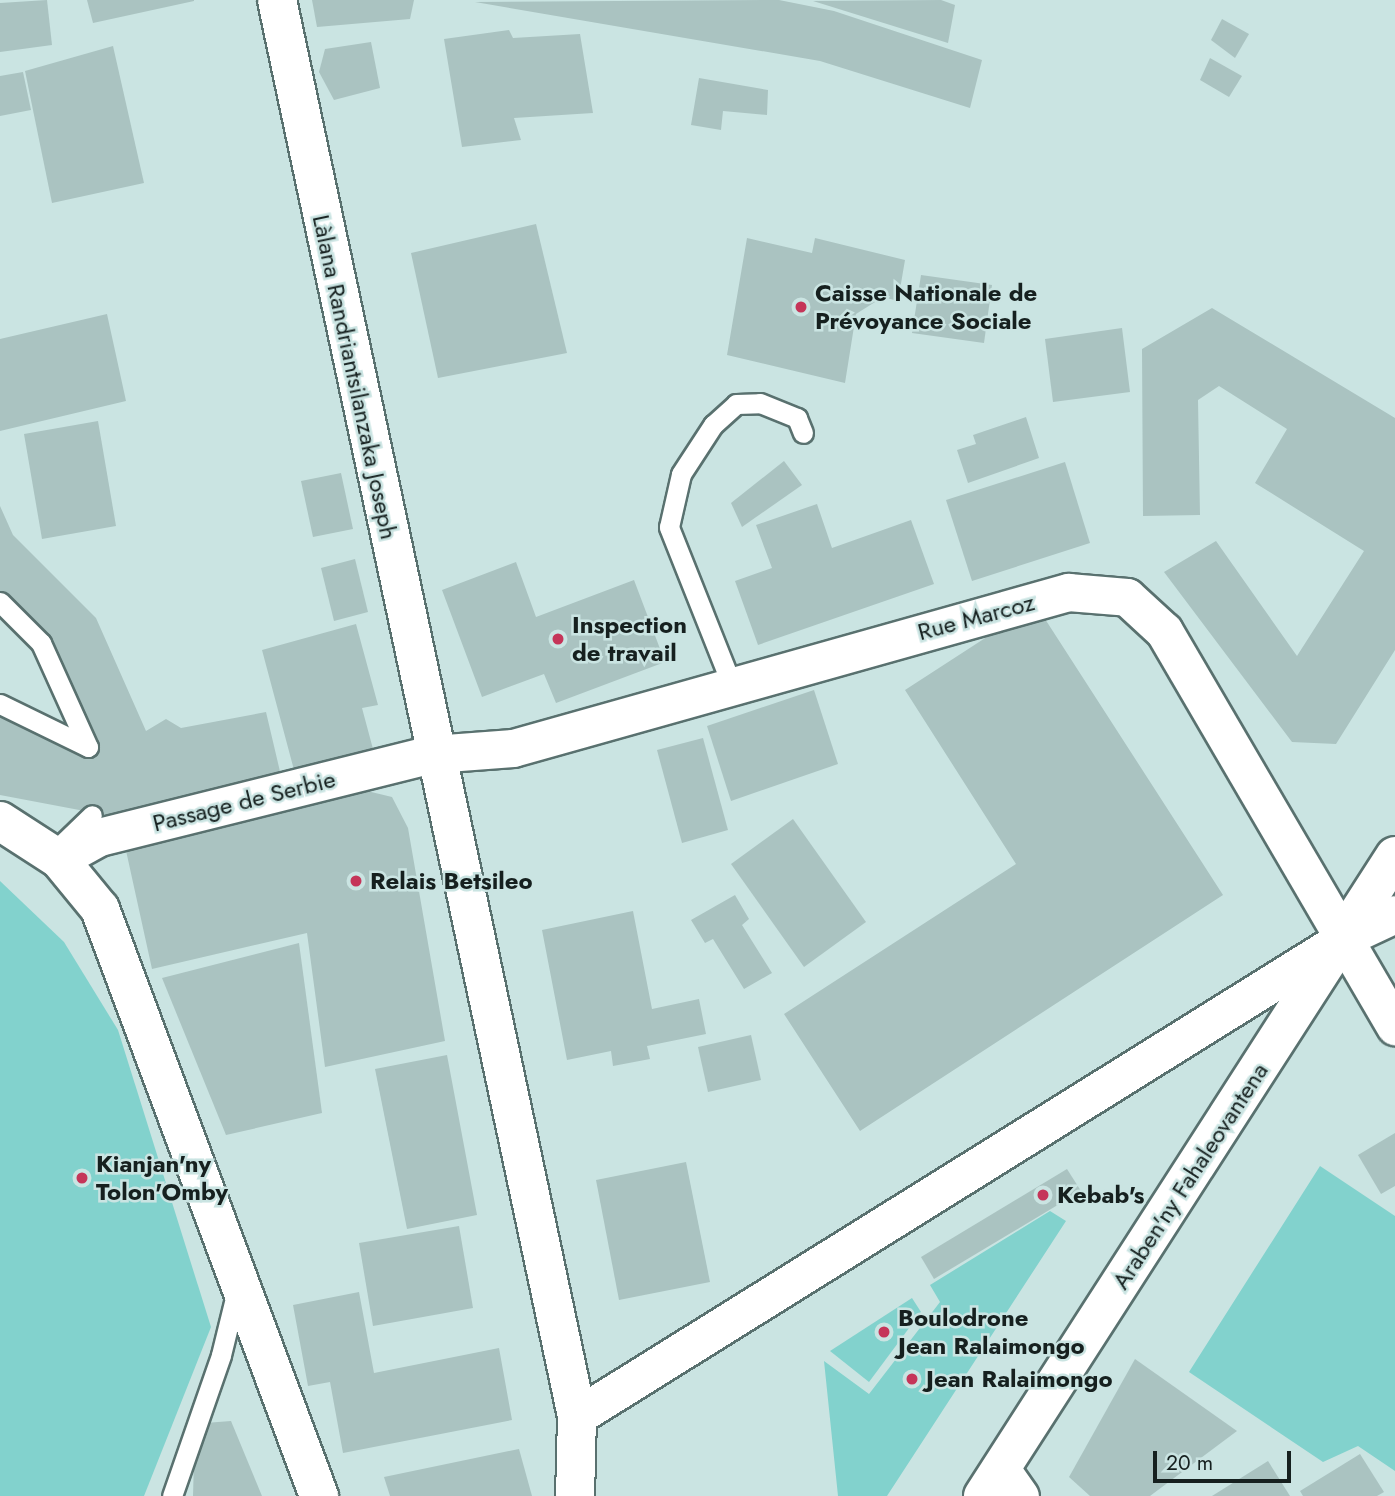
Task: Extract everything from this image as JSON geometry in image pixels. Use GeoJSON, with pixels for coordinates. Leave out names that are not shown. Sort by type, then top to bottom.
{"type":"FeatureCollection","features":[{"type":"Feature","properties":{"kind":"street","name":"Làlana Randriantsilanzaka Joseph"},"geometry":{"type":"LineString","coordinates":[[277,0],[433,754],[577,1416],[575,1496]]}},
{"type":"Feature","properties":{"kind":"street","name":"Rue Marcoz"},"geometry":{"type":"LineString","coordinates":[[433,754],[513,748],[731,683],[1068,592],[1127,597],[1164,631],[1395,1026]]}},
{"type":"Feature","properties":{"kind":"street","name":"Passage de Serbie"},"geometry":{"type":"LineString","coordinates":[[56,856],[99,836],[433,754]]}},
{"type":"Feature","properties":{"kind":"street"},"geometry":{"type":"LineString","coordinates":[[0,821],[56,856],[100,909],[318,1496]]}},
{"type":"Feature","properties":{"kind":"street","name":"Araben'ny Fahaleovantena"},"geometry":{"type":"LineString","coordinates":[[1001,1487],[1395,856]]}},
{"type":"Feature","properties":{"kind":"street"},"geometry":{"type":"LineString","coordinates":[[577,1416],[1344,938],[1395,914]]}},
{"type":"Feature","properties":{"kind":"lane"},"geometry":{"type":"LineString","coordinates":[[731,683],[669,527],[681,474],[713,425],[736,404],[760,403],[797,418],[803,433]]}},
{"type":"Feature","properties":{"kind":"lane"},"geometry":{"type":"LineString","coordinates":[[0,602],[41,643],[86,748],[0,704]]}},
{"type":"Feature","properties":{"kind":"lane"},"geometry":{"type":"LineString","coordinates":[[56,856],[92,815]]}},
{"type":"Feature","properties":{"kind":"lane"},"geometry":{"type":"LineString","coordinates":[[172,1496],[221,1355],[239,1284]]}},
{"type":"Feature","properties":{"kind":"shaded area","name":"Kianjan'ny Tolon'Omby"},"geometry":{"type":"Polygon","coordinates":[[[0,881],[64,942],[118,1030],[211,1327],[144,1496],[0,1496],[0,881]]]}},
{"type":"Feature","properties":{"kind":"shaded area"},"geometry":{"type":"Polygon","coordinates":[[[1320,1166],[1395,1216],[1395,1471],[1358,1446],[1323,1462],[1189,1372],[1320,1166]]]}},
{"type":"Feature","properties":{"kind":"shaded area"},"geometry":{"type":"Polygon","coordinates":[[[1050,1211],[1066,1221],[887,1496],[838,1496],[824,1361],[869,1394],[940,1302],[930,1285],[1050,1211]]]}},
{"type":"Feature","properties":{"kind":"shaded area","name":"Boulodrone Jean Ralaimongo"},"geometry":{"type":"Polygon","coordinates":[[[912,1298],[921,1312],[869,1382],[830,1351],[912,1298]]]}},
{"type":"Feature","properties":{"kind":"building"},"geometry":{"type":"Polygon","coordinates":[[[47,0],[52,45],[0,52],[0,3],[47,0]]]}},
{"type":"Feature","properties":{"kind":"building"},"geometry":{"type":"Polygon","coordinates":[[[87,0],[194,0],[194,1],[93,23],[87,0]]]}},
{"type":"Feature","properties":{"kind":"building"},"geometry":{"type":"Polygon","coordinates":[[[312,0],[414,0],[410,19],[317,27],[312,0]]]}},
{"type":"Feature","properties":{"kind":"building"},"geometry":{"type":"Polygon","coordinates":[[[779,0],[834,11],[982,60],[970,108],[820,61],[475,2],[779,0]]]}},
{"type":"Feature","properties":{"kind":"building"},"geometry":{"type":"Polygon","coordinates":[[[941,0],[955,5],[948,43],[813,1],[941,0]]]}},
{"type":"Feature","properties":{"kind":"building"},"geometry":{"type":"Polygon","coordinates":[[[1222,19],[1249,34],[1235,58],[1211,40],[1222,19]]]}},
{"type":"Feature","properties":{"kind":"building"},"geometry":{"type":"Polygon","coordinates":[[[509,30],[513,38],[580,34],[593,113],[514,118],[521,140],[462,147],[444,39],[509,30]]]}},
{"type":"Feature","properties":{"kind":"building"},"geometry":{"type":"Polygon","coordinates":[[[371,42],[380,88],[334,100],[319,72],[325,49],[371,42]]]}},
{"type":"Feature","properties":{"kind":"building"},"geometry":{"type":"Polygon","coordinates":[[[113,46],[144,183],[52,203],[25,71],[113,46]]]}},
{"type":"Feature","properties":{"kind":"building"},"geometry":{"type":"Polygon","coordinates":[[[1210,58],[1242,76],[1229,97],[1200,80],[1210,58]]]}},
{"type":"Feature","properties":{"kind":"building"},"geometry":{"type":"Polygon","coordinates":[[[23,72],[31,110],[0,116],[0,76],[23,72]]]}},
{"type":"Feature","properties":{"kind":"building"},"geometry":{"type":"Polygon","coordinates":[[[699,78],[768,90],[767,115],[723,111],[721,130],[691,125],[699,78]]]}},
{"type":"Feature","properties":{"kind":"building"},"geometry":{"type":"Polygon","coordinates":[[[536,224],[567,353],[438,378],[411,253],[536,224]]]}},
{"type":"Feature","properties":{"kind":"building","name":"Caisse Nationale de Prévoyance Sociale"},"geometry":{"type":"Polygon","coordinates":[[[747,238],[812,253],[815,238],[905,260],[898,301],[883,297],[856,314],[845,383],[727,355],[747,238]]]}},
{"type":"Feature","properties":{"kind":"building","name":"Caisse Nationale de Prévoyance Sociale"},"geometry":{"type":"Polygon","coordinates":[[[921,275],[992,285],[984,343],[912,333],[921,275]]]}},
{"type":"Feature","properties":{"kind":"building"},"geometry":{"type":"Polygon","coordinates":[[[1212,308],[1395,418],[1395,650],[1336,744],[1292,742],[1164,572],[1216,541],[1297,656],[1364,551],[1255,483],[1287,429],[1219,386],[1198,400],[1200,515],[1143,516],[1142,349],[1212,308]]]}},
{"type":"Feature","properties":{"kind":"building"},"geometry":{"type":"Polygon","coordinates":[[[107,314],[126,401],[0,431],[0,339],[107,314]]]}},
{"type":"Feature","properties":{"kind":"building"},"geometry":{"type":"Polygon","coordinates":[[[1122,328],[1130,392],[1053,402],[1045,339],[1122,328]]]}},
{"type":"Feature","properties":{"kind":"building"},"geometry":{"type":"Polygon","coordinates":[[[1026,417],[1039,458],[968,483],[957,450],[976,444],[973,435],[1026,417]]]}},
{"type":"Feature","properties":{"kind":"building"},"geometry":{"type":"Polygon","coordinates":[[[98,421],[116,526],[42,539],[24,434],[98,421]]]}},
{"type":"Feature","properties":{"kind":"building"},"geometry":{"type":"Polygon","coordinates":[[[784,461],[802,485],[742,527],[731,503],[784,461]]]}},
{"type":"Feature","properties":{"kind":"building"},"geometry":{"type":"Polygon","coordinates":[[[1065,462],[1090,543],[972,581],[946,500],[1065,462]]]}},
{"type":"Feature","properties":{"kind":"building"},"geometry":{"type":"Polygon","coordinates":[[[341,473],[353,529],[313,537],[301,481],[341,473]]]}},
{"type":"Feature","properties":{"kind":"building"},"geometry":{"type":"Polygon","coordinates":[[[817,504],[832,548],[911,520],[934,584],[758,645],[735,581],[772,568],[756,525],[817,504]]]}},
{"type":"Feature","properties":{"kind":"building"},"geometry":{"type":"Polygon","coordinates":[[[0,506],[13,535],[96,618],[146,731],[166,719],[181,728],[266,712],[282,780],[111,816],[0,795],[0,717],[48,739],[85,749],[91,743],[52,640],[0,592],[0,506]]]}},
{"type":"Feature","properties":{"kind":"building"},"geometry":{"type":"Polygon","coordinates":[[[355,559],[368,612],[334,621],[321,568],[355,559]]]}},
{"type":"Feature","properties":{"kind":"building","name":"Inspection de travail"},"geometry":{"type":"Polygon","coordinates":[[[516,562],[536,617],[634,580],[665,662],[556,703],[544,674],[482,697],[442,590],[516,562]]]}},
{"type":"Feature","properties":{"kind":"building"},"geometry":{"type":"Polygon","coordinates":[[[1036,605],[1223,895],[860,1131],[784,1014],[1016,864],[905,690],[1036,605]]]}},
{"type":"Feature","properties":{"kind":"building"},"geometry":{"type":"Polygon","coordinates":[[[356,624],[378,705],[362,708],[373,749],[294,770],[262,650],[356,624]]]}},
{"type":"Feature","properties":{"kind":"building"},"geometry":{"type":"Polygon","coordinates":[[[814,690],[838,764],[731,801],[707,726],[814,690]]]}},
{"type":"Feature","properties":{"kind":"building"},"geometry":{"type":"Polygon","coordinates":[[[703,738],[728,830],[682,843],[657,750],[703,738]]]}},
{"type":"Feature","properties":{"kind":"building","name":"Relais Betsileo"},"geometry":{"type":"Polygon","coordinates":[[[363,790],[392,797],[408,828],[445,1041],[325,1067],[307,933],[152,969],[125,846],[363,790]]]}},
{"type":"Feature","properties":{"kind":"building"},"geometry":{"type":"Polygon","coordinates":[[[793,819],[866,922],[804,967],[731,864],[793,819]]]}},
{"type":"Feature","properties":{"kind":"building"},"geometry":{"type":"Polygon","coordinates":[[[735,895],[749,919],[742,925],[772,973],[744,989],[713,939],[705,943],[691,920],[735,895]]]}},
{"type":"Feature","properties":{"kind":"building"},"geometry":{"type":"Polygon","coordinates":[[[633,911],[652,1009],[699,999],[706,1034],[647,1046],[650,1059],[613,1066],[611,1051],[567,1060],[542,930],[633,911]]]}},
{"type":"Feature","properties":{"kind":"building"},"geometry":{"type":"Polygon","coordinates":[[[299,943],[322,1113],[226,1135],[162,978],[299,943]]]}},
{"type":"Feature","properties":{"kind":"building"},"geometry":{"type":"Polygon","coordinates":[[[751,1035],[761,1080],[708,1092],[698,1047],[751,1035]]]}},
{"type":"Feature","properties":{"kind":"building"},"geometry":{"type":"Polygon","coordinates":[[[447,1055],[477,1215],[407,1229],[375,1069],[447,1055]]]}},
{"type":"Feature","properties":{"kind":"building"},"geometry":{"type":"Polygon","coordinates":[[[1395,1133],[1395,1186],[1381,1194],[1358,1155],[1395,1133]]]}},
{"type":"Feature","properties":{"kind":"building"},"geometry":{"type":"Polygon","coordinates":[[[686,1162],[710,1282],[619,1300],[596,1180],[686,1162]]]}},
{"type":"Feature","properties":{"kind":"building"},"geometry":{"type":"Polygon","coordinates":[[[1067,1169],[1081,1191],[934,1279],[921,1257],[1067,1169]]]}},
{"type":"Feature","properties":{"kind":"building"},"geometry":{"type":"Polygon","coordinates":[[[459,1226],[473,1308],[373,1326],[359,1243],[459,1226]]]}},
{"type":"Feature","properties":{"kind":"building"},"geometry":{"type":"Polygon","coordinates":[[[359,1292],[374,1373],[499,1348],[512,1420],[343,1453],[330,1382],[308,1386],[293,1305],[359,1292]]]}},
{"type":"Feature","properties":{"kind":"building"},"geometry":{"type":"Polygon","coordinates":[[[1135,1359],[1237,1431],[1150,1496],[1090,1496],[1069,1477],[1135,1359]]]}},
{"type":"Feature","properties":{"kind":"building"},"geometry":{"type":"Polygon","coordinates":[[[231,1421],[262,1496],[193,1496],[194,1460],[205,1423],[231,1421]]]}},
{"type":"Feature","properties":{"kind":"building"},"geometry":{"type":"Polygon","coordinates":[[[519,1449],[532,1496],[390,1496],[384,1477],[519,1449]]]}},
{"type":"Feature","properties":{"kind":"building"},"geometry":{"type":"Polygon","coordinates":[[[1360,1454],[1384,1492],[1377,1496],[1303,1496],[1300,1491],[1360,1454]]]}},
{"type":"Feature","properties":{"kind":"building"},"geometry":{"type":"Polygon","coordinates":[[[1268,1461],[1290,1496],[1212,1496],[1268,1461]]]}},
{"type":"Feature","properties":{"kind":"place","name":"Caisse Nationale de Prévoyance Sociale"},"geometry":{"type":"Point","coordinates":[801,307]}},
{"type":"Feature","properties":{"kind":"place","name":"Inspection de travail"},"geometry":{"type":"Point","coordinates":[558,639]}},
{"type":"Feature","properties":{"kind":"place","name":"Relais Betsileo"},"geometry":{"type":"Point","coordinates":[356,881]}},
{"type":"Feature","properties":{"kind":"place","name":"Kianjan'ny Tolon'Omby"},"geometry":{"type":"Point","coordinates":[82,1178]}},
{"type":"Feature","properties":{"kind":"place","name":"Kebab's"},"geometry":{"type":"Point","coordinates":[1043,1195]}},
{"type":"Feature","properties":{"kind":"place","name":"Boulodrone Jean Ralaimongo"},"geometry":{"type":"Point","coordinates":[884,1332]}},
{"type":"Feature","properties":{"kind":"place","name":"Jean Ralaimongo"},"geometry":{"type":"Point","coordinates":[912,1379]}}]}
